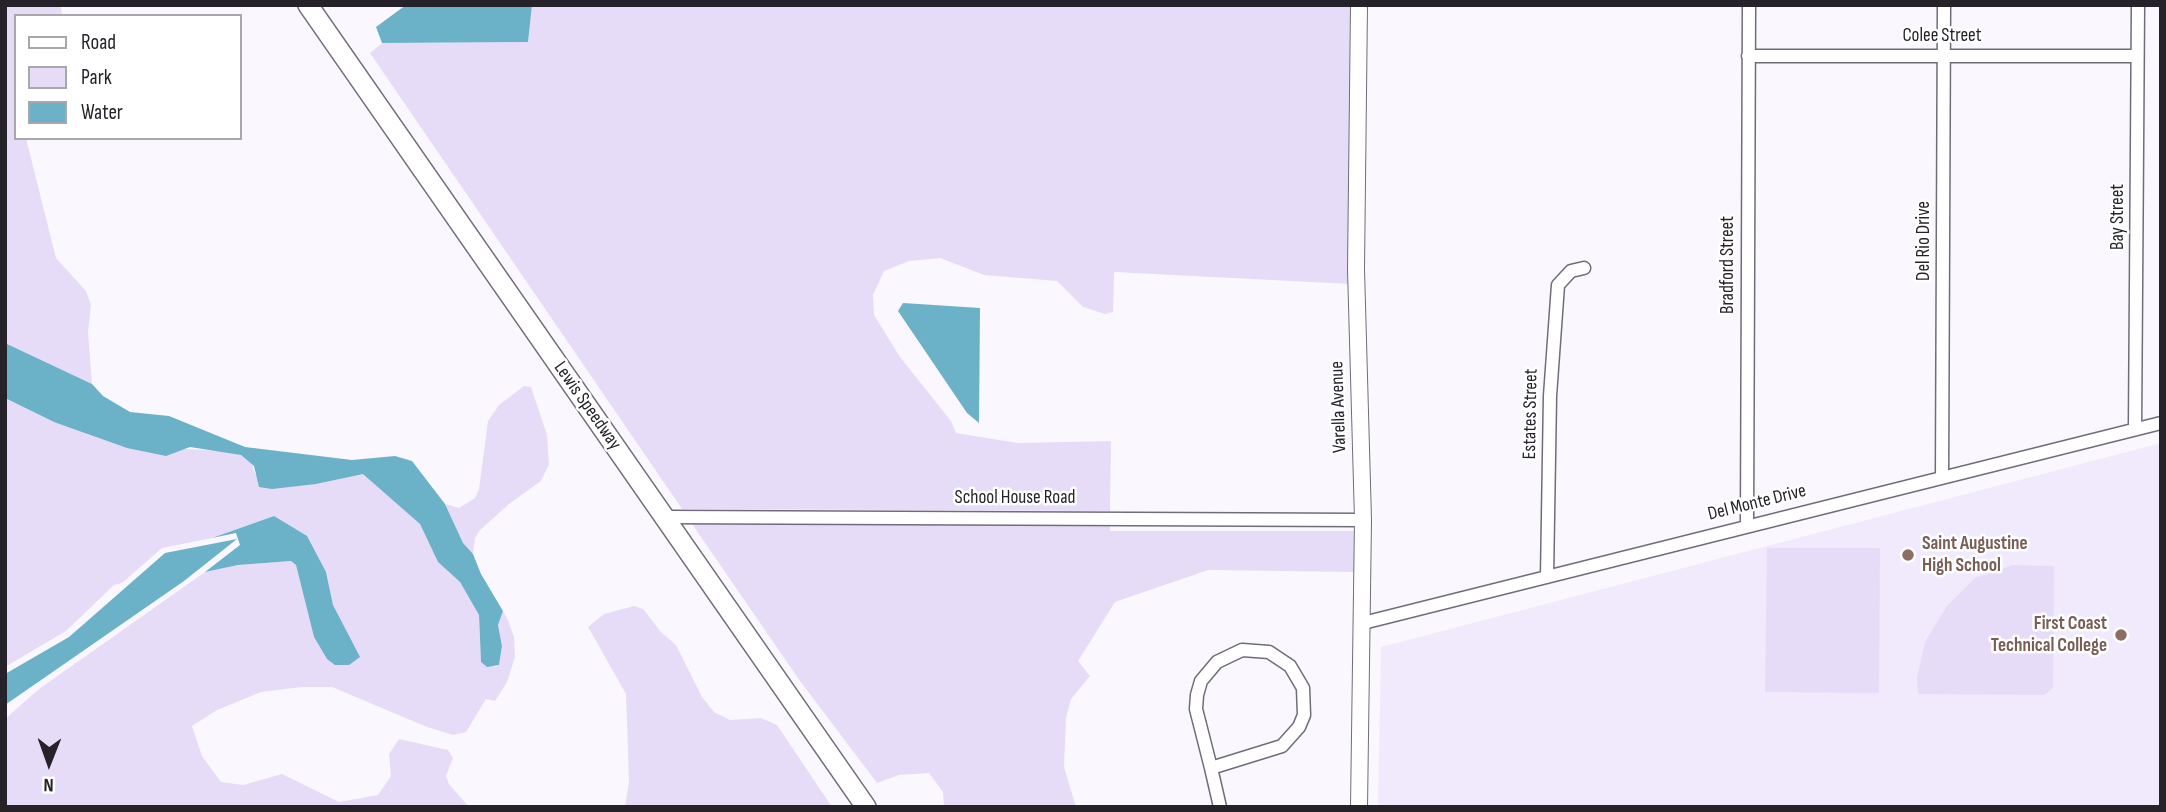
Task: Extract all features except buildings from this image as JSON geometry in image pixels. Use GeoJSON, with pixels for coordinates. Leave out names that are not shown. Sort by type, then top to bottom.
{"type":"FeatureCollection","features":[{"type":"Feature","properties":{"kind":"main road","name":"Lewis Speedway"},"geometry":{"type":"LineString","coordinates":[[308,5],[866,807]]}},
{"type":"Feature","properties":{"kind":"street","name":"Varella Avenue"},"geometry":{"type":"LineString","coordinates":[[1359,5],[1356,269],[1363,520],[1359,807]]}},
{"type":"Feature","properties":{"kind":"street","name":"Bradford Street"},"geometry":{"type":"LineString","coordinates":[[1747,525],[1749,5]]}},
{"type":"Feature","properties":{"kind":"street","name":"Del Rio Drive"},"geometry":{"type":"LineString","coordinates":[[1942,477],[1944,5]]}},
{"type":"Feature","properties":{"kind":"street","name":"Bay Street"},"geometry":{"type":"LineString","coordinates":[[2135,429],[2138,5]]}},
{"type":"Feature","properties":{"kind":"street","name":"Colee Street"},"geometry":{"type":"LineString","coordinates":[[1748,55],[2136,56]]}},
{"type":"Feature","properties":{"kind":"street","name":"Estates Street"},"geometry":{"type":"LineString","coordinates":[[1547,577],[1550,396],[1558,285],[1571,271],[1584,268]]}},
{"type":"Feature","properties":{"kind":"street","name":"Del Monte Drive"},"geometry":{"type":"LineString","coordinates":[[1363,623],[2161,423]]}},
{"type":"Feature","properties":{"kind":"street","name":"School House Road"},"geometry":{"type":"LineString","coordinates":[[666,517],[1363,520]]}},
{"type":"Feature","properties":{"kind":"street"},"geometry":{"type":"LineString","coordinates":[[1211,768],[1282,746],[1299,727],[1305,702],[1303,688],[1290,666],[1280,657],[1256,650],[1229,654],[1208,671],[1197,695],[1196,709],[1220,807]]}},
{"type":"Feature","properties":{"kind":"shaded area","name":"Saint Augustine High School"},"geometry":{"type":"Polygon","coordinates":[[[2161,443],[2161,807],[1378,807],[1381,647],[2161,443]]]}},
{"type":"Feature","properties":{"kind":"green space"},"geometry":{"type":"Polygon","coordinates":[[[5,5],[61,5],[62,14],[14,14],[14,140],[26,140],[56,258],[86,291],[91,305],[88,332],[92,384],[5,343],[5,5]]]}},
{"type":"Feature","properties":{"kind":"green space"},"geometry":{"type":"Polygon","coordinates":[[[532,5],[1352,5],[1350,284],[1114,272],[1113,312],[1105,314],[1083,307],[1057,281],[984,275],[940,258],[909,261],[884,271],[873,295],[874,315],[900,357],[951,421],[956,433],[1018,443],[1111,441],[1110,511],[682,509],[370,53],[382,43],[528,42],[532,5]]]}},
{"type":"Feature","properties":{"kind":"green space"},"geometry":{"type":"Polygon","coordinates":[[[524,386],[531,387],[547,435],[549,464],[541,481],[509,504],[480,530],[475,538],[473,554],[463,544],[445,504],[459,508],[475,498],[479,489],[488,421],[499,405],[524,386]]]}},
{"type":"Feature","properties":{"kind":"green space"},"geometry":{"type":"Polygon","coordinates":[[[5,398],[54,422],[186,449],[224,451],[241,455],[251,461],[255,474],[316,484],[363,473],[390,496],[420,524],[438,562],[460,582],[479,615],[481,662],[496,667],[499,665],[502,646],[498,625],[503,611],[508,620],[514,637],[515,657],[507,682],[495,701],[486,699],[466,732],[453,735],[427,727],[332,687],[302,687],[261,692],[217,710],[192,726],[202,756],[221,782],[243,785],[282,774],[339,802],[378,795],[391,776],[389,754],[399,739],[448,750],[453,758],[446,776],[449,784],[469,807],[5,807],[5,719],[39,689],[205,572],[238,565],[291,561],[296,565],[314,637],[327,659],[349,641],[333,605],[326,572],[274,516],[212,538],[162,548],[122,583],[114,585],[66,631],[5,667],[5,398]]]}},
{"type":"Feature","properties":{"kind":"green space"},"geometry":{"type":"Polygon","coordinates":[[[692,524],[1110,526],[1110,531],[1357,531],[1355,572],[1208,570],[1115,602],[1078,661],[1090,676],[1071,699],[1066,718],[1064,767],[1076,807],[944,807],[943,792],[929,773],[899,775],[877,783],[800,681],[692,524]]]}},
{"type":"Feature","properties":{"kind":"green space"},"geometry":{"type":"Polygon","coordinates":[[[1767,548],[1880,548],[1879,693],[1765,692],[1767,548]]]}},
{"type":"Feature","properties":{"kind":"green space"},"geometry":{"type":"Polygon","coordinates":[[[2013,565],[2054,566],[2053,688],[2044,695],[1918,694],[1917,678],[1925,642],[1947,606],[1975,578],[2013,565]]]}},
{"type":"Feature","properties":{"kind":"green space"},"geometry":{"type":"Polygon","coordinates":[[[634,606],[643,609],[661,632],[676,645],[702,697],[714,712],[730,720],[761,718],[777,725],[832,807],[625,807],[629,782],[626,694],[588,627],[604,614],[634,606]]]}},
{"type":"Feature","properties":{"kind":"water"},"geometry":{"type":"Polygon","coordinates":[[[406,5],[532,5],[528,42],[382,43],[376,27],[406,5]]]}},
{"type":"Feature","properties":{"kind":"water"},"geometry":{"type":"Polygon","coordinates":[[[903,303],[980,308],[979,423],[967,413],[898,311],[903,303]]]}},
{"type":"Feature","properties":{"kind":"water"},"geometry":{"type":"Polygon","coordinates":[[[5,343],[92,384],[103,396],[130,412],[169,416],[245,447],[352,460],[395,456],[412,461],[445,504],[463,543],[473,554],[481,574],[503,611],[498,625],[502,646],[499,665],[487,667],[481,662],[479,615],[460,582],[438,562],[420,524],[363,474],[316,484],[272,489],[259,487],[254,466],[241,455],[190,447],[166,456],[127,448],[54,422],[5,398],[5,343]]]}},
{"type":"Feature","properties":{"kind":"water"},"geometry":{"type":"Polygon","coordinates":[[[274,516],[307,536],[326,572],[333,605],[360,657],[349,665],[335,665],[327,659],[314,637],[296,565],[291,561],[238,565],[205,572],[240,545],[236,533],[212,538],[274,516]]]}},
{"type":"Feature","properties":{"kind":"water"},"geometry":{"type":"Polygon","coordinates":[[[237,539],[184,581],[5,705],[5,674],[69,637],[165,553],[237,539]]]}},
{"type":"Feature","properties":{"kind":"place","name":"Saint Augustine High School"},"geometry":{"type":"Point","coordinates":[1908,555]}},
{"type":"Feature","properties":{"kind":"place","name":"First Coast Technical College"},"geometry":{"type":"Point","coordinates":[2121,635]}}]}
